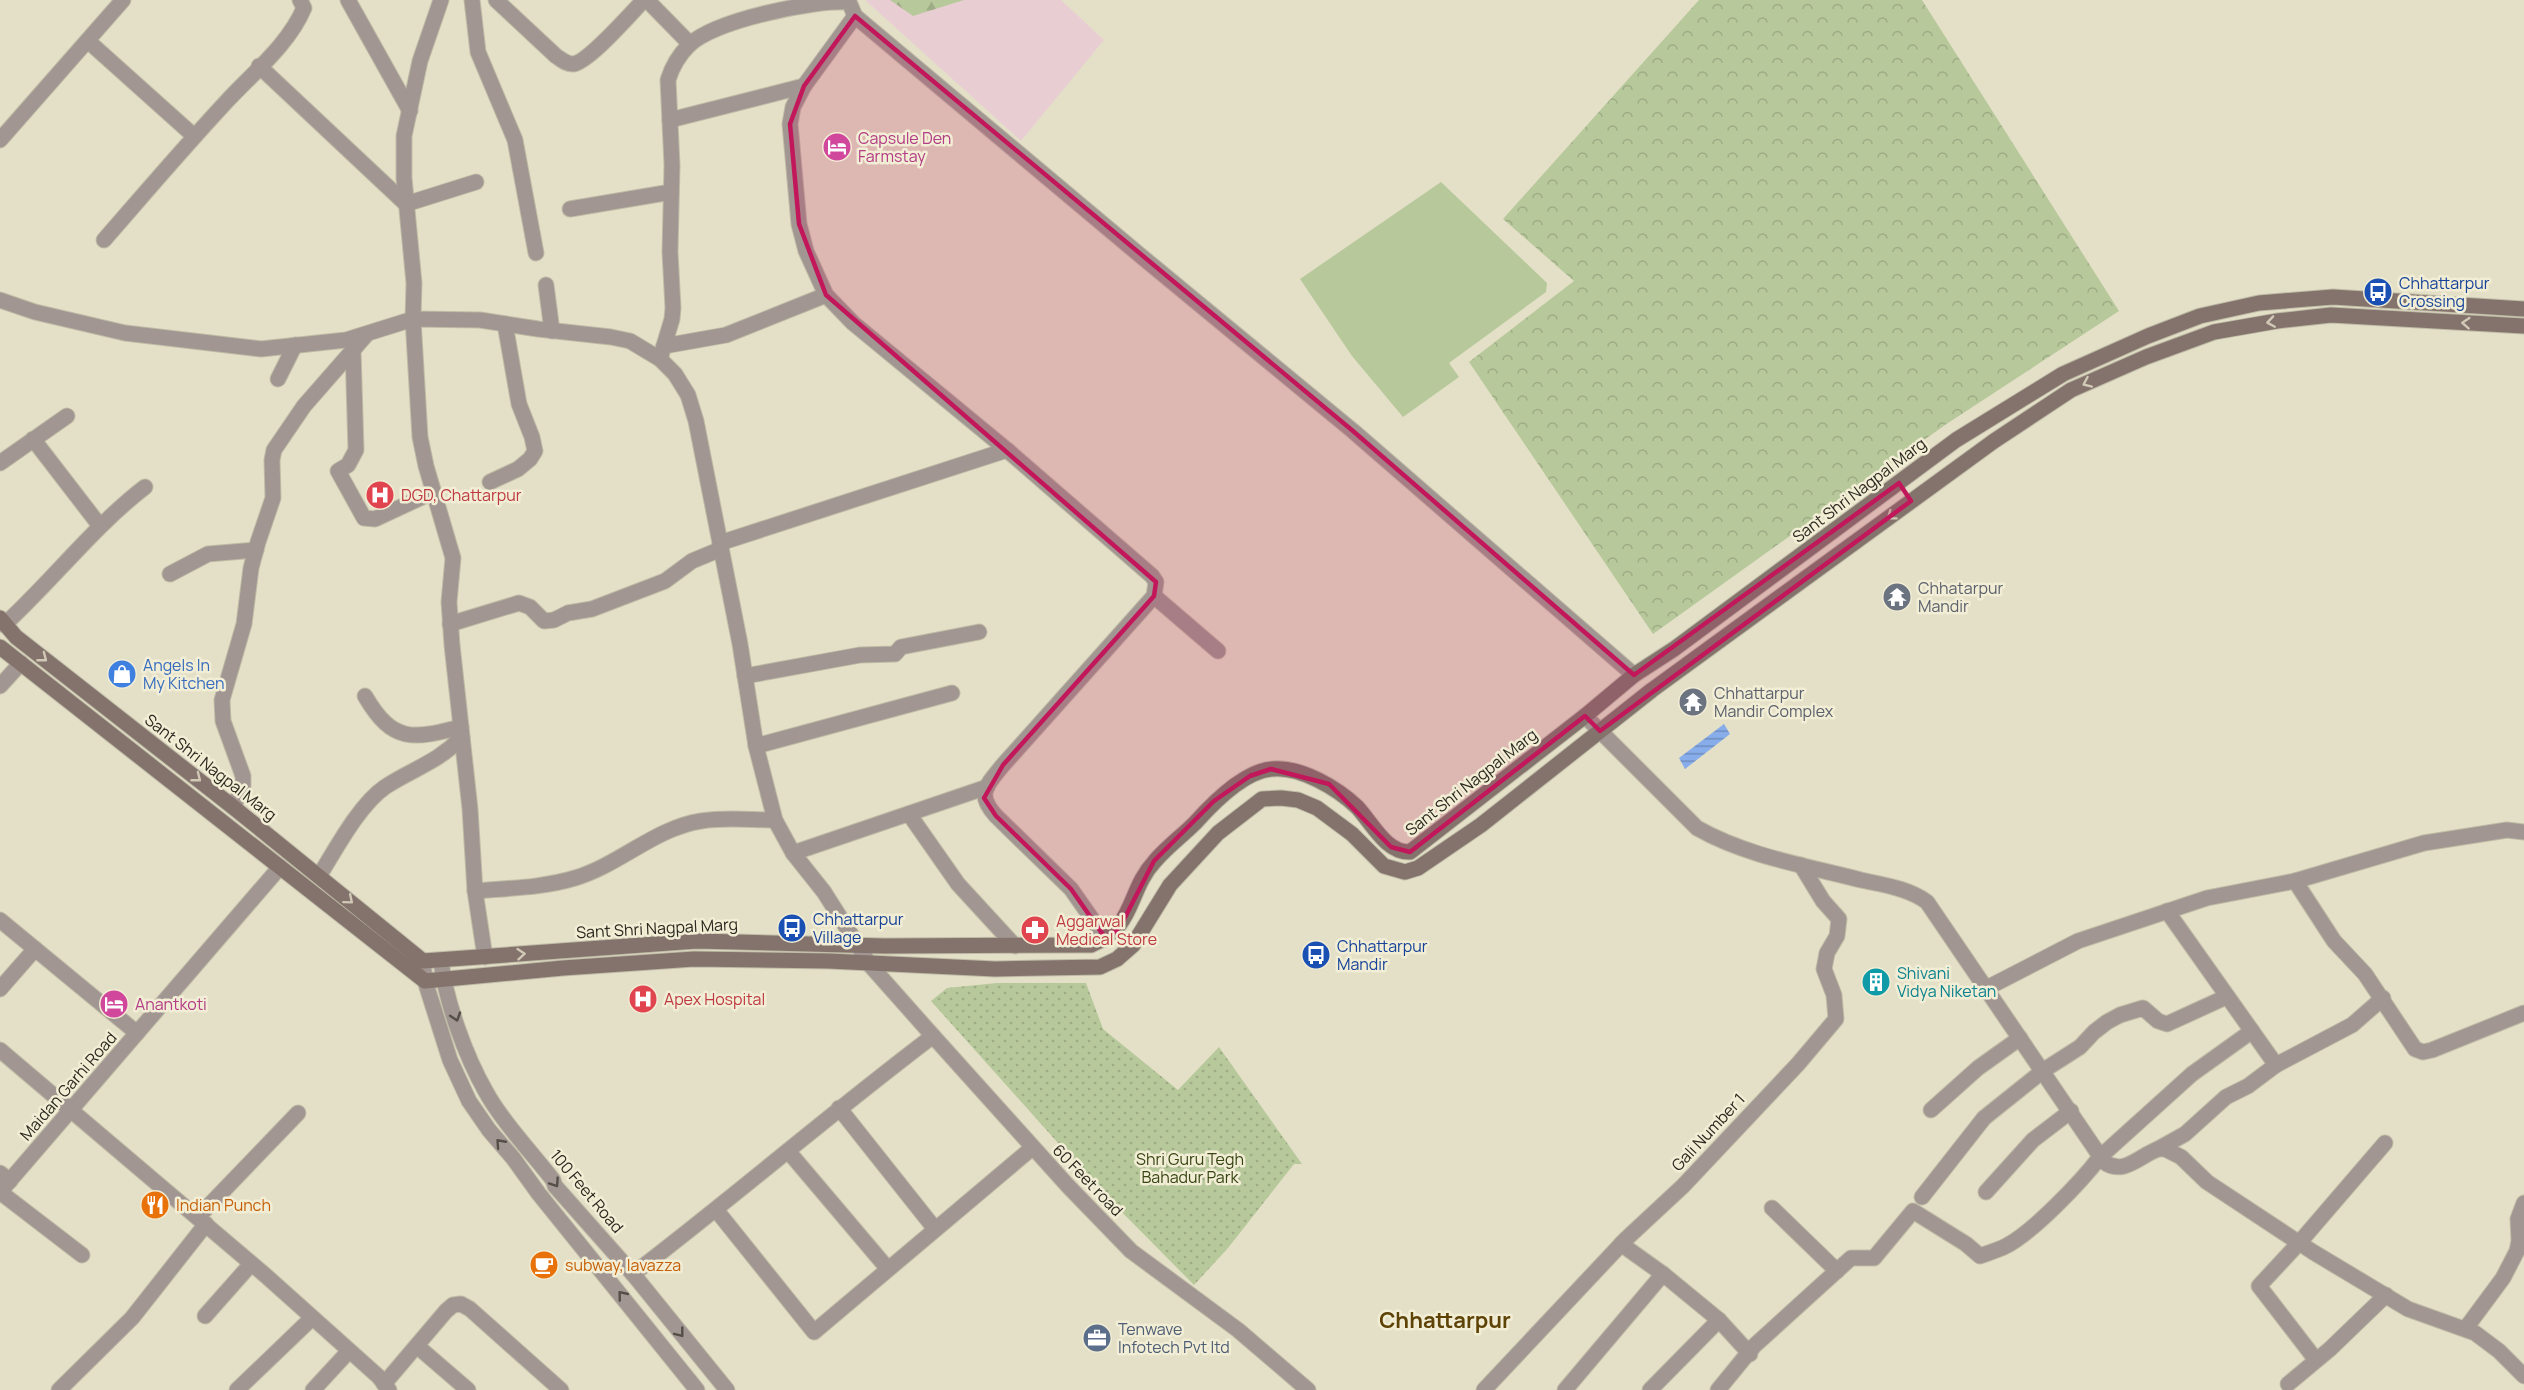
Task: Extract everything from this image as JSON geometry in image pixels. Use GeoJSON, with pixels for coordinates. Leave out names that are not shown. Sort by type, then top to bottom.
{"type":"FeatureCollection","features":[{"type":"Feature","properties":{"kind":"main road","name":"Sant Shri Nagpal Marg"},"geometry":{"type":"LineString","coordinates":[[2,622],[16,637],[233,807],[423,961],[697,941],[1091,945],[1106,939],[1120,927],[1140,883],[1154,861],[1189,829],[1214,801],[1250,776],[1271,769],[1295,772],[1329,784],[1356,807],[1391,847],[1400,852],[1410,852],[1634,675],[1674,650],[1956,440],[2063,374],[2148,336],[2200,316],[2259,303],[2333,297],[2524,309]]}},
{"type":"Feature","properties":{"kind":"main road","name":"Sant Shri Nagpal Marg"},"geometry":{"type":"LineString","coordinates":[[425,981],[694,959],[995,969],[1100,967],[1117,959],[1133,945],[1170,885],[1218,832],[1262,799],[1298,800],[1317,808],[1352,834],[1384,866],[1405,872],[1418,868],[1481,825],[1652,690],[1815,574],[1994,441],[2071,390],[2146,357],[2214,332],[2277,321],[2331,315],[2524,326]]}},
{"type":"Feature","properties":{"kind":"main road"},"geometry":{"type":"LineString","coordinates":[[1899,483],[1911,501]]}},
{"type":"Feature","properties":{"kind":"main road"},"geometry":{"type":"LineString","coordinates":[[0,647],[425,981]]}},
{"type":"Feature","properties":{"kind":"street"},"geometry":{"type":"LineString","coordinates":[[0,140],[123,0]]}},
{"type":"Feature","properties":{"kind":"street"},"geometry":{"type":"LineString","coordinates":[[104,240],[194,136],[280,44],[300,17],[304,8],[300,0]]}},
{"type":"Feature","properties":{"kind":"street"},"geometry":{"type":"LineString","coordinates":[[348,0],[410,111]]}},
{"type":"Feature","properties":{"kind":"street"},"geometry":{"type":"LineString","coordinates":[[441,0],[420,61],[404,136],[406,204],[414,283],[413,319],[420,436],[433,492],[453,558],[449,602],[450,624],[470,808],[475,891],[486,957]]}},
{"type":"Feature","properties":{"kind":"street"},"geometry":{"type":"LineString","coordinates":[[472,0],[478,52],[515,140],[536,254]]}},
{"type":"Feature","properties":{"kind":"street"},"geometry":{"type":"LineString","coordinates":[[496,0],[556,56],[569,64],[579,62],[591,54],[646,0],[690,44]]}},
{"type":"Feature","properties":{"kind":"street"},"geometry":{"type":"LineString","coordinates":[[826,295],[726,335],[662,352],[673,308],[668,80],[672,68],[690,44],[707,33],[761,14],[835,0],[851,6],[1141,256],[1353,431],[1634,675]]}},
{"type":"Feature","properties":{"kind":"street"},"geometry":{"type":"LineString","coordinates":[[851,6],[793,107],[790,124],[799,224],[806,251],[826,295],[853,323],[1007,450],[1152,576],[1156,588],[1154,596],[1003,765],[987,787],[984,798],[986,805],[1071,889],[1106,939]]}},
{"type":"Feature","properties":{"kind":"street"},"geometry":{"type":"LineString","coordinates":[[88,41],[194,136]]}},
{"type":"Feature","properties":{"kind":"street"},"geometry":{"type":"LineString","coordinates":[[259,66],[406,204]]}},
{"type":"Feature","properties":{"kind":"street"},"geometry":{"type":"LineString","coordinates":[[670,120],[804,86]]}},
{"type":"Feature","properties":{"kind":"street"},"geometry":{"type":"LineString","coordinates":[[406,204],[476,182]]}},
{"type":"Feature","properties":{"kind":"street"},"geometry":{"type":"LineString","coordinates":[[570,209],[671,192]]}},
{"type":"Feature","properties":{"kind":"street"},"geometry":{"type":"LineString","coordinates":[[546,285],[552,331]]}},
{"type":"Feature","properties":{"kind":"street","name":"60 Feet road"},"geometry":{"type":"LineString","coordinates":[[0,300],[35,312],[125,333],[261,349],[346,340],[413,319],[480,320],[630,341],[662,352],[688,395],[696,421],[745,676],[756,746],[775,820],[793,853],[824,892],[870,965],[1032,1148],[1131,1251],[1238,1330],[1308,1390]]}},
{"type":"Feature","properties":{"kind":"street"},"geometry":{"type":"LineString","coordinates":[[490,482],[518,469],[530,459],[535,451],[519,404],[505,324]]}},
{"type":"Feature","properties":{"kind":"street"},"geometry":{"type":"LineString","coordinates":[[233,807],[243,786],[243,776],[223,721],[222,700],[244,624],[256,550],[273,498],[272,460],[278,442],[304,406],[371,331]]}},
{"type":"Feature","properties":{"kind":"street"},"geometry":{"type":"LineString","coordinates":[[278,379],[295,345]]}},
{"type":"Feature","properties":{"kind":"street"},"geometry":{"type":"LineString","coordinates":[[353,350],[356,450],[348,465],[338,471],[364,518],[375,519],[433,492]]}},
{"type":"Feature","properties":{"kind":"street"},"geometry":{"type":"LineString","coordinates":[[0,463],[67,416]]}},
{"type":"Feature","properties":{"kind":"street"},"geometry":{"type":"LineString","coordinates":[[33,439],[100,526]]}},
{"type":"Feature","properties":{"kind":"street"},"geometry":{"type":"LineString","coordinates":[[450,624],[519,603],[526,604],[541,619],[549,621],[568,613],[592,609],[665,581],[692,561],[720,546],[1007,450]]}},
{"type":"Feature","properties":{"kind":"street"},"geometry":{"type":"LineString","coordinates":[[2,622],[39,593],[100,526],[145,487]]}},
{"type":"Feature","properties":{"kind":"street"},"geometry":{"type":"LineString","coordinates":[[170,574],[208,554],[256,550]]}},
{"type":"Feature","properties":{"kind":"street"},"geometry":{"type":"LineString","coordinates":[[1154,596],[1218,651]]}},
{"type":"Feature","properties":{"kind":"street"},"geometry":{"type":"LineString","coordinates":[[745,676],[860,655],[895,654],[902,647],[979,632]]}},
{"type":"Feature","properties":{"kind":"street"},"geometry":{"type":"LineString","coordinates":[[0,686],[21,663]]}},
{"type":"Feature","properties":{"kind":"street"},"geometry":{"type":"LineString","coordinates":[[756,746],[952,693]]}},
{"type":"Feature","properties":{"kind":"street"},"geometry":{"type":"LineString","coordinates":[[365,696],[384,722],[406,735],[462,732]]}},
{"type":"Feature","properties":{"kind":"street"},"geometry":{"type":"LineString","coordinates":[[1585,716],[1697,828],[1726,843],[1920,896],[1933,909],[1985,989],[2044,1070],[2100,1157],[2111,1166],[2121,1168],[2185,1134],[2226,1097],[2248,1086],[2276,1065],[2352,1025],[2383,998]]}},
{"type":"Feature","properties":{"kind":"street"},"geometry":{"type":"LineString","coordinates":[[319,876],[372,798],[385,788],[434,761],[462,732]]}},
{"type":"Feature","properties":{"kind":"street"},"geometry":{"type":"LineString","coordinates":[[793,853],[987,787]]}},
{"type":"Feature","properties":{"kind":"street"},"geometry":{"type":"LineString","coordinates":[[909,814],[958,884],[1015,946]]}},
{"type":"Feature","properties":{"kind":"street"},"geometry":{"type":"LineString","coordinates":[[475,891],[544,886],[576,878],[602,869],[663,834],[699,821],[775,820]]}},
{"type":"Feature","properties":{"kind":"street"},"geometry":{"type":"LineString","coordinates":[[1985,989],[2062,948],[2207,898],[2295,881],[2424,843],[2507,830],[2524,832]]}},
{"type":"Feature","properties":{"kind":"street","name":"Gali Number 1"},"geometry":{"type":"LineString","coordinates":[[1484,1390],[1621,1244],[1683,1186],[1798,1064],[1836,1019],[1834,995],[1824,969],[1827,953],[1837,936],[1839,920],[1823,901],[1801,865]]}},
{"type":"Feature","properties":{"kind":"street","name":"Maidan Garhi Road"},"geometry":{"type":"LineString","coordinates":[[3,1185],[138,1033],[280,867]]}},
{"type":"Feature","properties":{"kind":"street"},"geometry":{"type":"LineString","coordinates":[[2295,881],[2334,941],[2365,974],[2383,998],[2415,1049],[2423,1052],[2524,1013]]}},
{"type":"Feature","properties":{"kind":"street"},"geometry":{"type":"LineString","coordinates":[[2167,911],[2276,1065]]}},
{"type":"Feature","properties":{"kind":"street"},"geometry":{"type":"LineString","coordinates":[[0,920],[138,1033]]}},
{"type":"Feature","properties":{"kind":"street"},"geometry":{"type":"LineString","coordinates":[[0,989],[35,949]]}},
{"type":"Feature","properties":{"kind":"street"},"geometry":{"type":"LineString","coordinates":[[423,961],[425,981],[450,1060],[469,1101],[539,1194],[697,1390]]}},
{"type":"Feature","properties":{"kind":"street","name":"100 Feet Road"},"geometry":{"type":"LineString","coordinates":[[441,961],[443,979],[468,1052],[486,1093],[553,1180],[555,1186],[633,1274],[727,1390]]}},
{"type":"Feature","properties":{"kind":"street"},"geometry":{"type":"LineString","coordinates":[[1922,1197],[1984,1118],[2044,1070],[2074,1051],[2094,1032],[2120,1015],[2143,1008],[2158,1021],[2167,1024],[2226,997]]}},
{"type":"Feature","properties":{"kind":"street"},"geometry":{"type":"LineString","coordinates":[[1718,1390],[1750,1354],[1754,1346],[1851,1258],[1874,1258],[1913,1212],[1966,1244],[1980,1256],[2007,1246],[2072,1189],[2100,1157],[2192,1074],[2252,1031]]}},
{"type":"Feature","properties":{"kind":"street"},"geometry":{"type":"LineString","coordinates":[[633,1274],[717,1211],[839,1108],[933,1036]]}},
{"type":"Feature","properties":{"kind":"street"},"geometry":{"type":"LineString","coordinates":[[1931,1110],[1978,1068],[2020,1038]]}},
{"type":"Feature","properties":{"kind":"street"},"geometry":{"type":"LineString","coordinates":[[0,1050],[202,1221],[349,1351],[386,1387],[446,1311],[453,1305],[460,1304],[483,1320],[561,1390]]}},
{"type":"Feature","properties":{"kind":"street"},"geometry":{"type":"LineString","coordinates":[[839,1108],[935,1229]]}},
{"type":"Feature","properties":{"kind":"street"},"geometry":{"type":"LineString","coordinates":[[1986,1192],[2032,1140],[2071,1111]]}},
{"type":"Feature","properties":{"kind":"street"},"geometry":{"type":"LineString","coordinates":[[59,1390],[132,1318],[202,1221],[298,1113]]}},
{"type":"Feature","properties":{"kind":"street"},"geometry":{"type":"LineString","coordinates":[[2316,1360],[2259,1286],[2385,1143]]}},
{"type":"Feature","properties":{"kind":"street"},"geometry":{"type":"LineString","coordinates":[[717,1211],[814,1332],[1032,1148]]}},
{"type":"Feature","properties":{"kind":"street"},"geometry":{"type":"LineString","coordinates":[[2158,1149],[2165,1149],[2181,1157],[2206,1182],[2299,1243],[2408,1309],[2466,1328],[2499,1351],[2524,1376]]}},
{"type":"Feature","properties":{"kind":"street"},"geometry":{"type":"LineString","coordinates":[[788,1151],[888,1269]]}},
{"type":"Feature","properties":{"kind":"street"},"geometry":{"type":"LineString","coordinates":[[3,1185],[82,1255]]}},
{"type":"Feature","properties":{"kind":"street"},"geometry":{"type":"LineString","coordinates":[[2466,1328],[2503,1278],[2517,1251],[2518,1219],[2524,1203]]}},
{"type":"Feature","properties":{"kind":"street"},"geometry":{"type":"LineString","coordinates":[[1772,1208],[1837,1271]]}},
{"type":"Feature","properties":{"kind":"street"},"geometry":{"type":"LineString","coordinates":[[1621,1244],[1664,1274],[1719,1320],[1750,1354]]}},
{"type":"Feature","properties":{"kind":"street"},"geometry":{"type":"LineString","coordinates":[[205,1317],[251,1264]]}},
{"type":"Feature","properties":{"kind":"street"},"geometry":{"type":"LineString","coordinates":[[1565,1390],[1664,1274]]}},
{"type":"Feature","properties":{"kind":"street"},"geometry":{"type":"LineString","coordinates":[[2288,1384],[2386,1295]]}},
{"type":"Feature","properties":{"kind":"street"},"geometry":{"type":"LineString","coordinates":[[237,1390],[312,1318]]}},
{"type":"Feature","properties":{"kind":"street"},"geometry":{"type":"LineString","coordinates":[[1650,1390],[1719,1320]]}},
{"type":"Feature","properties":{"kind":"street"},"geometry":{"type":"LineString","coordinates":[[417,1346],[468,1390]]}},
{"type":"Feature","properties":{"kind":"street"},"geometry":{"type":"LineString","coordinates":[[313,1390],[349,1351]]}},
{"type":"Feature","properties":{"kind":"highlighted area"},"geometry":{"type":"Polygon","coordinates":[[[855,16],[1353,431],[1634,675],[1899,483],[1911,501],[1600,731],[1585,716],[1410,852],[1391,847],[1329,784],[1271,769],[1250,776],[1214,801],[1154,861],[1120,927],[1106,939],[1071,889],[996,816],[984,798],[1003,765],[1154,596],[1156,582],[826,295],[799,224],[790,124],[804,86],[855,16]]]}},
{"type":"Feature","properties":{"kind":"shaded area"},"geometry":{"type":"Polygon","coordinates":[[[865,0],[1061,0],[1104,40],[1021,141],[865,0]]]}},
{"type":"Feature","properties":{"kind":"green space"},"geometry":{"type":"Polygon","coordinates":[[[890,0],[964,0],[913,16],[890,0]]]}},
{"type":"Feature","properties":{"kind":"green space"},"geometry":{"type":"Polygon","coordinates":[[[1699,0],[1922,0],[2119,311],[1945,425],[1653,634],[1469,362],[1574,281],[1503,219],[1699,0]]]}},
{"type":"Feature","properties":{"kind":"green space"},"geometry":{"type":"Polygon","coordinates":[[[1441,182],[1547,283],[1546,292],[1449,363],[1459,377],[1403,417],[1352,356],[1300,279],[1441,182]]]}},
{"type":"Feature","properties":{"kind":"green space","name":"Shri Guru Tegh Bahadur Park"},"geometry":{"type":"Polygon","coordinates":[[[997,983],[1086,983],[1103,1029],[1178,1090],[1219,1047],[1302,1164],[1294,1164],[1228,1248],[1194,1285],[1100,1190],[931,1001],[947,988],[997,983]]]}},
{"type":"Feature","properties":{"kind":"water"},"geometry":{"type":"Polygon","coordinates":[[[1724,724],[1730,734],[1685,769],[1679,758],[1724,724]]]}},
{"type":"Feature","properties":{"kind":"place","name":"Capsule Den Farmstay"},"geometry":{"type":"Point","coordinates":[837,147]}},
{"type":"Feature","properties":{"kind":"place","name":"Chhattarpur Crossing"},"geometry":{"type":"Point","coordinates":[2378,292]}},
{"type":"Feature","properties":{"kind":"place","name":"DGD, Chattarpur"},"geometry":{"type":"Point","coordinates":[380,495]}},
{"type":"Feature","properties":{"kind":"place","name":"Chhatarpur Mandir"},"geometry":{"type":"Point","coordinates":[1897,597]}},
{"type":"Feature","properties":{"kind":"place","name":"Angels In My Kitchen"},"geometry":{"type":"Point","coordinates":[122,674]}},
{"type":"Feature","properties":{"kind":"place","name":"Chhattarpur Mandir Complex"},"geometry":{"type":"Point","coordinates":[1693,702]}},
{"type":"Feature","properties":{"kind":"place","name":"Chhattarpur Village"},"geometry":{"type":"Point","coordinates":[792,928]}},
{"type":"Feature","properties":{"kind":"place","name":"Aggarwal Medical Store"},"geometry":{"type":"Point","coordinates":[1035,930]}},
{"type":"Feature","properties":{"kind":"place","name":"Chhattarpur Mandir"},"geometry":{"type":"Point","coordinates":[1316,955]}},
{"type":"Feature","properties":{"kind":"place","name":"Shivani Vidya Niketan"},"geometry":{"type":"Point","coordinates":[1876,982]}},
{"type":"Feature","properties":{"kind":"place","name":"Apex Hospital"},"geometry":{"type":"Point","coordinates":[643,999]}},
{"type":"Feature","properties":{"kind":"place","name":"Anantkoti"},"geometry":{"type":"Point","coordinates":[114,1004]}},
{"type":"Feature","properties":{"kind":"place","name":"Indian Punch"},"geometry":{"type":"Point","coordinates":[155,1205]}},
{"type":"Feature","properties":{"kind":"place","name":"subway, lavazza"},"geometry":{"type":"Point","coordinates":[544,1265]}},
{"type":"Feature","properties":{"kind":"place","name":"Tenwave Infotech Pvt ltd"},"geometry":{"type":"Point","coordinates":[1097,1338]}},
{"type":"Feature","properties":{"kind":"district","name":"Chhattarpur"},"geometry":{"type":"Point","coordinates":[1445,1320]}}]}
